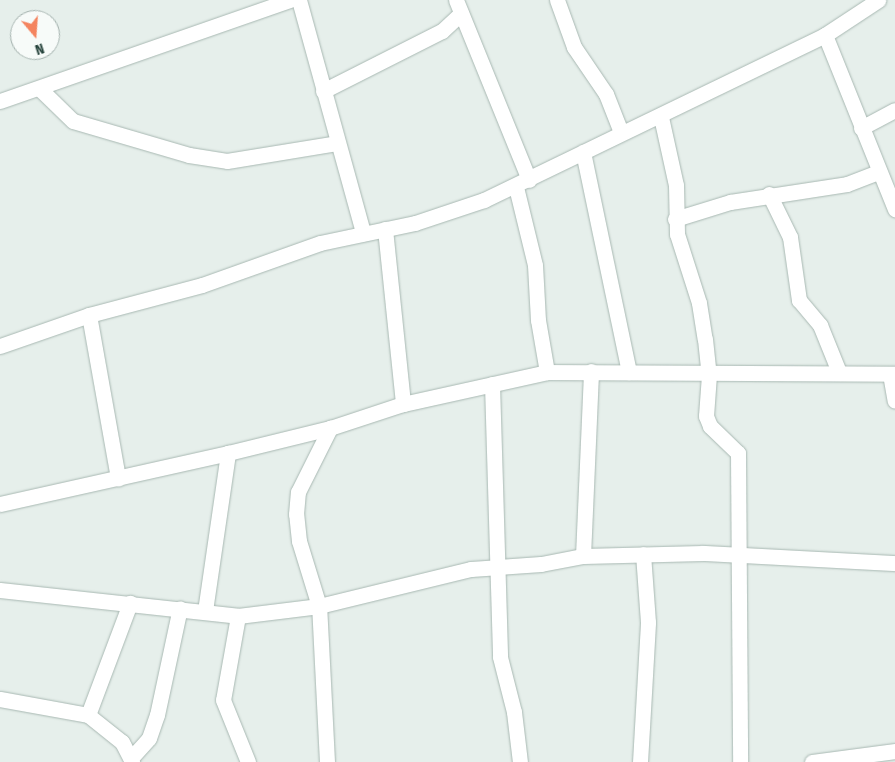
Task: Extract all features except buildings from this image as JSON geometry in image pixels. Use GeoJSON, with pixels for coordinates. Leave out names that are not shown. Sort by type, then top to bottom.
{"type":"FeatureCollection","features":[{"type":"Feature","properties":{"kind":"street"},"geometry":{"type":"LineString","coordinates":[[0,102],[40,89],[270,3],[290,0]]}},
{"type":"Feature","properties":{"kind":"street"},"geometry":{"type":"LineString","coordinates":[[299,0],[337,143],[364,232]]}},
{"type":"Feature","properties":{"kind":"street"},"geometry":{"type":"LineString","coordinates":[[557,0],[574,47],[606,94],[621,132]]}},
{"type":"Feature","properties":{"kind":"street"},"geometry":{"type":"LineString","coordinates":[[0,346],[89,316],[194,287],[320,243],[451,212],[522,184],[621,132],[661,117],[825,35],[878,0]]}},
{"type":"Feature","properties":{"kind":"street"},"geometry":{"type":"LineString","coordinates":[[323,91],[442,31],[459,6]]}},
{"type":"Feature","properties":{"kind":"street"},"geometry":{"type":"LineString","coordinates":[[459,6],[522,184],[547,372]]}},
{"type":"Feature","properties":{"kind":"street"},"geometry":{"type":"LineString","coordinates":[[825,35],[895,210]]}},
{"type":"Feature","properties":{"kind":"street"},"geometry":{"type":"LineString","coordinates":[[40,89],[73,121],[189,155],[227,161],[337,143]]}},
{"type":"Feature","properties":{"kind":"street"},"geometry":{"type":"LineString","coordinates":[[861,128],[895,110]]}},
{"type":"Feature","properties":{"kind":"street"},"geometry":{"type":"LineString","coordinates":[[661,117],[676,185],[675,219],[699,303],[709,375],[706,416],[710,426],[738,453],[740,556],[739,762],[751,762]]}},
{"type":"Feature","properties":{"kind":"street"},"geometry":{"type":"LineString","coordinates":[[584,152],[629,372]]}},
{"type":"Feature","properties":{"kind":"street"},"geometry":{"type":"LineString","coordinates":[[675,219],[769,194],[839,185],[879,172]]}},
{"type":"Feature","properties":{"kind":"street"},"geometry":{"type":"LineString","coordinates":[[769,194],[790,237],[799,300],[820,325],[838,372]]}},
{"type":"Feature","properties":{"kind":"street"},"geometry":{"type":"LineString","coordinates":[[385,229],[403,404]]}},
{"type":"Feature","properties":{"kind":"street"},"geometry":{"type":"LineString","coordinates":[[89,316],[118,478]]}},
{"type":"Feature","properties":{"kind":"street"},"geometry":{"type":"LineString","coordinates":[[583,556],[591,371]]}},
{"type":"Feature","properties":{"kind":"street"},"geometry":{"type":"LineString","coordinates":[[0,504],[228,453],[330,428],[403,404],[547,372],[591,371],[709,375],[838,372],[892,374],[895,401]]}},
{"type":"Feature","properties":{"kind":"street"},"geometry":{"type":"LineString","coordinates":[[492,384],[500,656],[514,712],[520,762]]}},
{"type":"Feature","properties":{"kind":"street"},"geometry":{"type":"LineString","coordinates":[[327,762],[319,606],[299,541],[296,514],[298,492],[330,428]]}},
{"type":"Feature","properties":{"kind":"street"},"geometry":{"type":"LineString","coordinates":[[204,611],[228,453]]}},
{"type":"Feature","properties":{"kind":"street"},"geometry":{"type":"LineString","coordinates":[[640,762],[648,622],[642,554]]}},
{"type":"Feature","properties":{"kind":"street"},"geometry":{"type":"LineString","coordinates":[[0,590],[180,608],[238,616],[319,606],[446,574],[496,565],[524,566],[583,556],[642,554],[740,556],[895,563]]}},
{"type":"Feature","properties":{"kind":"street"},"geometry":{"type":"LineString","coordinates":[[88,715],[130,603]]}},
{"type":"Feature","properties":{"kind":"street"},"geometry":{"type":"LineString","coordinates":[[0,700],[88,715],[110,730],[132,759],[149,738],[157,716],[180,608]]}},
{"type":"Feature","properties":{"kind":"street"},"geometry":{"type":"LineString","coordinates":[[238,616],[223,700],[248,762]]}},
{"type":"Feature","properties":{"kind":"street"},"geometry":{"type":"LineString","coordinates":[[812,762],[895,751]]}}]}
